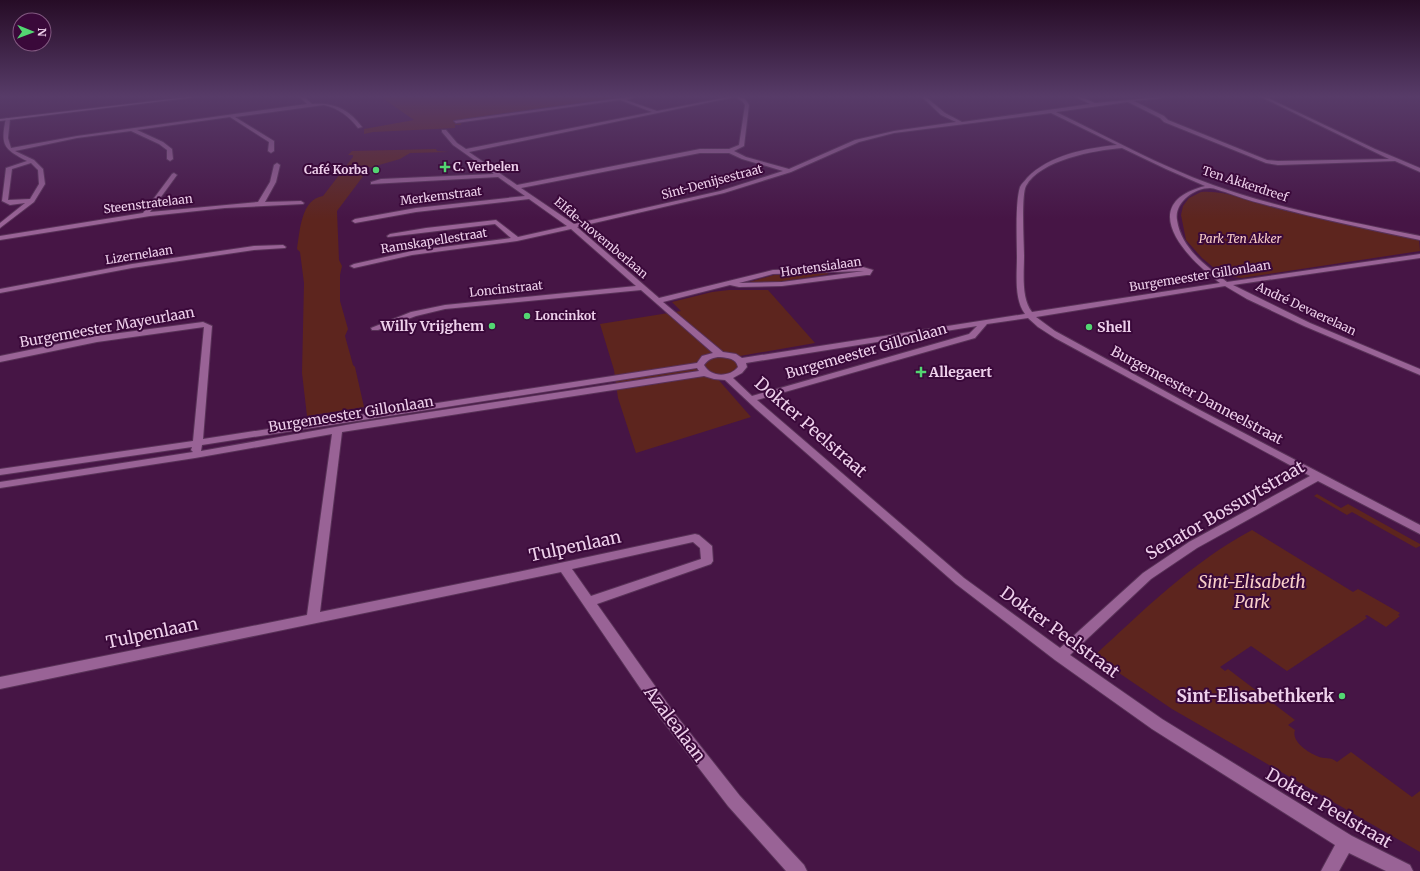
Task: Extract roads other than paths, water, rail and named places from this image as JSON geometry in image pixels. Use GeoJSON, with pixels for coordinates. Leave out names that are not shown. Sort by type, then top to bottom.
{"type":"FeatureCollection","features":[{"type":"Feature","properties":{"kind":"street"},"geometry":{"type":"LineString","coordinates":[[0,226],[32,200],[42,184],[41,170],[32,161],[10,150],[6,144],[7,138]]}},
{"type":"Feature","properties":{"kind":"street"},"geometry":{"type":"LineString","coordinates":[[10,150],[74,138]]}},
{"type":"Feature","properties":{"kind":"street"},"geometry":{"type":"LineString","coordinates":[[150,138],[162,143],[170,150],[170,159]]}},
{"type":"Feature","properties":{"kind":"street"},"geometry":{"type":"LineString","coordinates":[[267,138],[272,142],[271,151]]}},
{"type":"Feature","properties":{"kind":"street","name":"Elfde-novemberlaan"},"geometry":{"type":"LineString","coordinates":[[449,138],[454,144],[572,226],[720,354]]}},
{"type":"Feature","properties":{"kind":"street"},"geometry":{"type":"LineString","coordinates":[[464,151],[530,138]]}},
{"type":"Feature","properties":{"kind":"street"},"geometry":{"type":"LineString","coordinates":[[516,187],[700,150],[730,150],[741,146],[742,138]]}},
{"type":"Feature","properties":{"kind":"street","name":"Sint-Denijsestraat"},"geometry":{"type":"LineString","coordinates":[[572,226],[722,192],[789,171],[857,141],[871,138]]}},
{"type":"Feature","properties":{"kind":"street","name":"Ten Akkerdreef"},"geometry":{"type":"LineString","coordinates":[[1107,138],[1181,174],[1261,202],[1327,219],[1420,238]]}},
{"type":"Feature","properties":{"kind":"street"},"geometry":{"type":"LineString","coordinates":[[1207,138],[1266,162],[1395,160]]}},
{"type":"Feature","properties":{"kind":"street"},"geometry":{"type":"LineString","coordinates":[[1349,138],[1420,170]]}},
{"type":"Feature","properties":{"kind":"street","name":"Burgemeester Danneelstraat"},"geometry":{"type":"LineString","coordinates":[[1124,146],[1092,151],[1059,160],[1043,167],[1034,174],[1022,188],[1021,245],[1023,303],[1032,316],[1058,336],[1193,410],[1420,530]]}},
{"type":"Feature","properties":{"kind":"street"},"geometry":{"type":"LineString","coordinates":[[730,150],[744,158],[789,171]]}},
{"type":"Feature","properties":{"kind":"street"},"geometry":{"type":"LineString","coordinates":[[32,161],[10,168],[5,201],[10,203],[32,200]]}},
{"type":"Feature","properties":{"kind":"street"},"geometry":{"type":"LineString","coordinates":[[261,203],[273,182],[277,164]]}},
{"type":"Feature","properties":{"kind":"street"},"geometry":{"type":"LineString","coordinates":[[145,215],[174,175]]}},
{"type":"Feature","properties":{"kind":"street"},"geometry":{"type":"LineString","coordinates":[[373,184],[381,181],[486,177],[499,175]]}},
{"type":"Feature","properties":{"kind":"street","name":"André Devaerelaan"},"geometry":{"type":"LineString","coordinates":[[1212,186],[1194,190],[1180,200],[1173,211],[1174,230],[1180,241],[1193,256],[1226,284],[1266,305],[1329,334],[1420,372]]}},
{"type":"Feature","properties":{"kind":"street","name":"Merkemstraat"},"geometry":{"type":"LineString","coordinates":[[355,221],[416,210],[531,197]]}},
{"type":"Feature","properties":{"kind":"street","name":"Steenstratelaan"},"geometry":{"type":"LineString","coordinates":[[0,238],[145,215],[261,203],[301,203]]}},
{"type":"Feature","properties":{"kind":"street","name":"Ramskapellestraat"},"geometry":{"type":"LineString","coordinates":[[390,236],[426,230],[496,222],[517,239]]}},
{"type":"Feature","properties":{"kind":"street","name":"Ramskapellestraat"},"geometry":{"type":"LineString","coordinates":[[354,266],[412,253],[517,239],[572,226]]}},
{"type":"Feature","properties":{"kind":"street","name":"Lizernelaan"},"geometry":{"type":"LineString","coordinates":[[0,291],[140,265],[254,248],[282,247]]}},
{"type":"Feature","properties":{"kind":"street","name":"Burgemeester Gillonlaan"},"geometry":{"type":"LineString","coordinates":[[703,369],[706,358],[720,354],[733,356],[741,361],[1226,284],[1420,256]]}},
{"type":"Feature","properties":{"kind":"street","name":"Hortensialaan"},"geometry":{"type":"LineString","coordinates":[[657,301],[773,272],[869,270],[867,273],[782,284],[739,285],[731,283]]}},
{"type":"Feature","properties":{"kind":"street","name":"Loncinstraat"},"geometry":{"type":"LineString","coordinates":[[375,328],[414,314],[445,307],[642,288]]}},
{"type":"Feature","properties":{"kind":"street","name":"Burgemeester Gillonlaan"},"geometry":{"type":"LineString","coordinates":[[751,399],[972,336],[985,322]]}},
{"type":"Feature","properties":{"kind":"street","name":"Burgemeester Mayeurlaan"},"geometry":{"type":"LineString","coordinates":[[0,358],[104,338],[176,327],[203,324],[208,326],[198,443],[195,455]]}},
{"type":"Feature","properties":{"kind":"street"},"geometry":{"type":"LineString","coordinates":[[727,376],[741,371],[743,367],[741,361]]}},
{"type":"Feature","properties":{"kind":"street","name":"Burgemeester Gillonlaan"},"geometry":{"type":"LineString","coordinates":[[0,485],[195,455],[703,369]]}},
{"type":"Feature","properties":{"kind":"street","name":"Burgemeester Gillonlaan"},"geometry":{"type":"LineString","coordinates":[[0,472],[703,369],[715,376],[727,376]]}},
{"type":"Feature","properties":{"kind":"street","name":"Dokter Peelstraat"},"geometry":{"type":"LineString","coordinates":[[727,376],[751,399],[960,581],[1060,656],[1157,724],[1346,842],[1404,871]]}},
{"type":"Feature","properties":{"kind":"street"},"geometry":{"type":"LineString","coordinates":[[312,620],[337,430]]}},
{"type":"Feature","properties":{"kind":"street","name":"Senator Bossuytstraat"},"geometry":{"type":"LineString","coordinates":[[1060,656],[1147,576],[1193,545],[1319,476]]}},
{"type":"Feature","properties":{"kind":"street","name":"Tulpenlaan"},"geometry":{"type":"LineString","coordinates":[[0,683],[312,620],[695,538],[706,546],[707,561],[588,602]]}},
{"type":"Feature","properties":{"kind":"street","name":"Azalealaan"},"geometry":{"type":"LineString","coordinates":[[564,566],[667,715],[734,801],[798,871]]}},
{"type":"Feature","properties":{"kind":"street"},"geometry":{"type":"LineString","coordinates":[[1330,871],[1346,842]]}},
{"type":"Feature","properties":{"kind":"place","name":"C. Verbelen"},"geometry":{"type":"Point","coordinates":[445,167]}},
{"type":"Feature","properties":{"kind":"place","name":"Café Korba"},"geometry":{"type":"Point","coordinates":[376,170]}},
{"type":"Feature","properties":{"kind":"place","name":"Loncinkot"},"geometry":{"type":"Point","coordinates":[527,316]}},
{"type":"Feature","properties":{"kind":"place","name":"Willy Vrijghem"},"geometry":{"type":"Point","coordinates":[492,326]}},
{"type":"Feature","properties":{"kind":"place","name":"Shell"},"geometry":{"type":"Point","coordinates":[1089,327]}},
{"type":"Feature","properties":{"kind":"place","name":"Allegaert"},"geometry":{"type":"Point","coordinates":[921,372]}},
{"type":"Feature","properties":{"kind":"place","name":"Sint-Elisabethkerk"},"geometry":{"type":"Point","coordinates":[1342,696]}},
{"type":"Feature","properties":{"kind":"park label","name":"Park Ten Akker"},"geometry":{"type":"Point","coordinates":[1240,239]}},
{"type":"Feature","properties":{"kind":"park label","name":"Sint-Elisabeth Park"},"geometry":{"type":"Point","coordinates":[1252,592]}}]}
